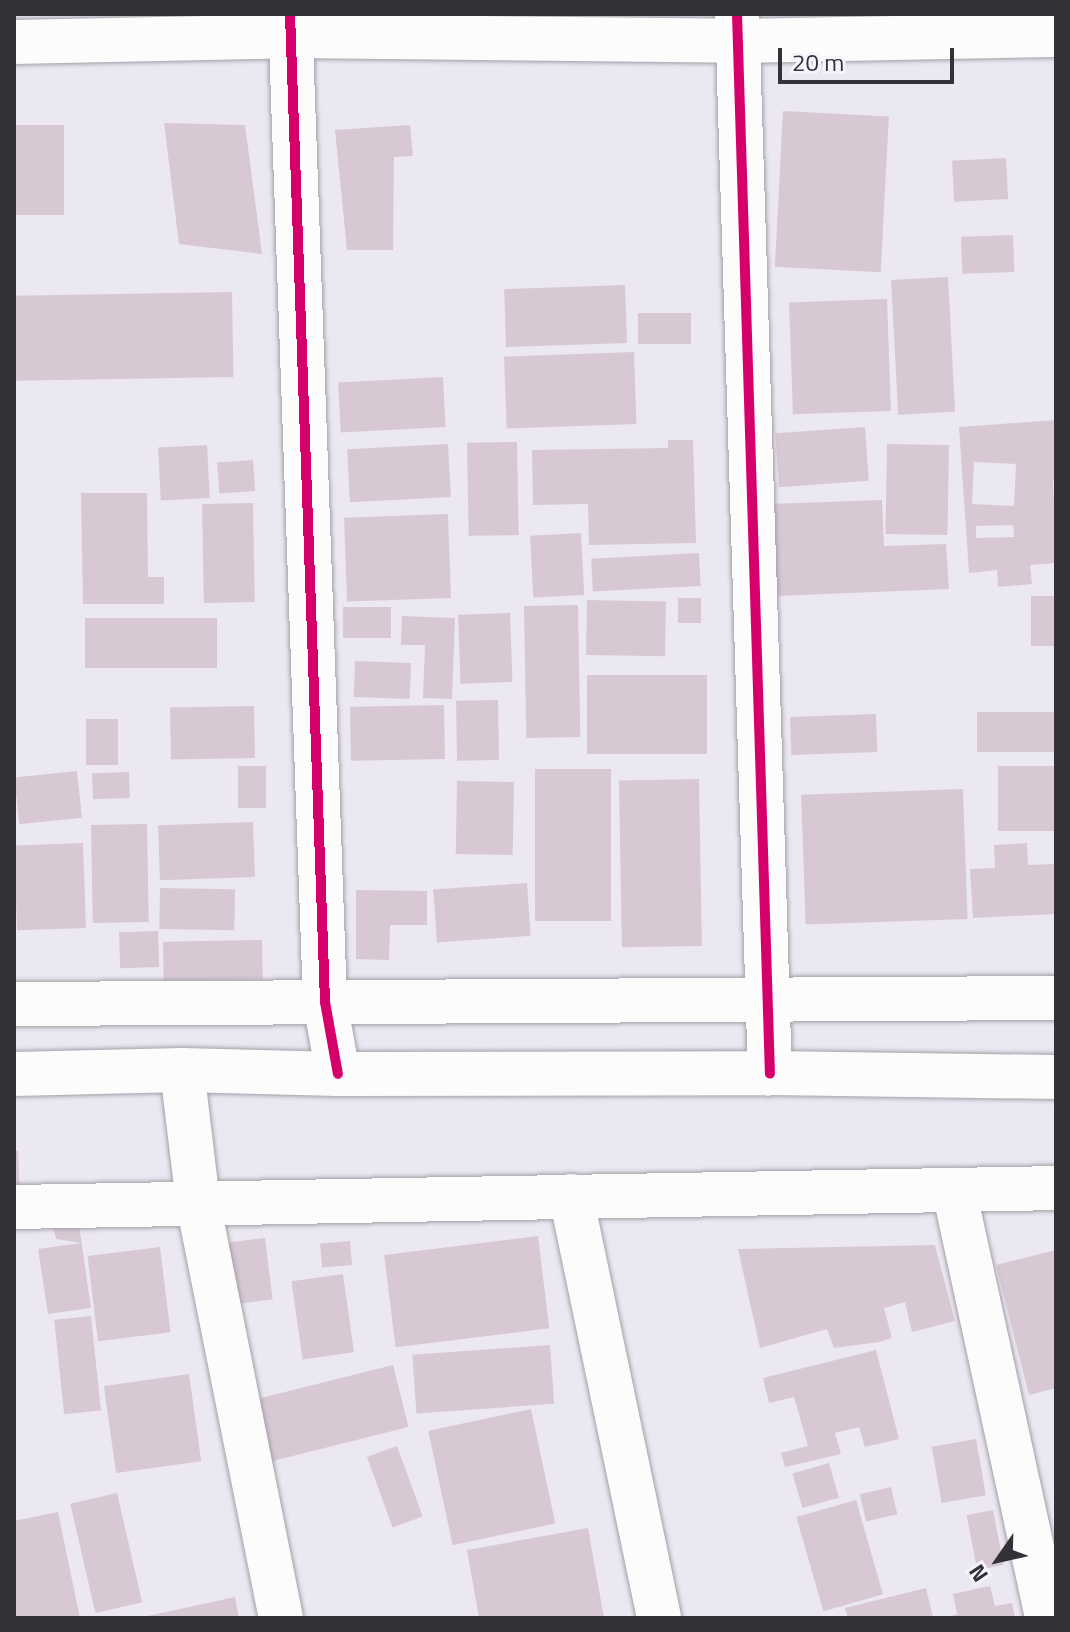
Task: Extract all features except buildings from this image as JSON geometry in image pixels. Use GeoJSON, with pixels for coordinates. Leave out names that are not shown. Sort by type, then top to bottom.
{"type":"FeatureCollection","features":[{"type":"Feature","properties":{"kind":"street"},"geometry":{"type":"LineString","coordinates":[[290,25],[325,1002],[338,1074]]}},
{"type":"Feature","properties":{"kind":"street"},"geometry":{"type":"LineString","coordinates":[[14,42],[290,25],[737,28],[1056,35]]}},
{"type":"Feature","properties":{"kind":"street"},"geometry":{"type":"LineString","coordinates":[[737,28],[770,1073]]}},
{"type":"Feature","properties":{"kind":"street"},"geometry":{"type":"LineString","coordinates":[[14,1004],[1056,998]]}},
{"type":"Feature","properties":{"kind":"street"},"geometry":{"type":"LineString","coordinates":[[14,1074],[182,1070],[338,1074],[770,1073],[1056,1077]]}},
{"type":"Feature","properties":{"kind":"street"},"geometry":{"type":"LineString","coordinates":[[182,1070],[198,1203],[281,1618]]}},
{"type":"Feature","properties":{"kind":"street"},"geometry":{"type":"LineString","coordinates":[[14,1207],[1056,1188]]}},
{"type":"Feature","properties":{"kind":"street"},"geometry":{"type":"LineString","coordinates":[[954,1190],[1047,1618]]}},
{"type":"Feature","properties":{"kind":"street"},"geometry":{"type":"LineString","coordinates":[[571,1196],[659,1618]]}},
{"type":"Feature","properties":{"kind":"cycle path"},"geometry":{"type":"LineString","coordinates":[[290,14],[325,1002],[338,1074]]}},
{"type":"Feature","properties":{"kind":"cycle path"},"geometry":{"type":"LineString","coordinates":[[737,14],[770,1073]]}}]}
